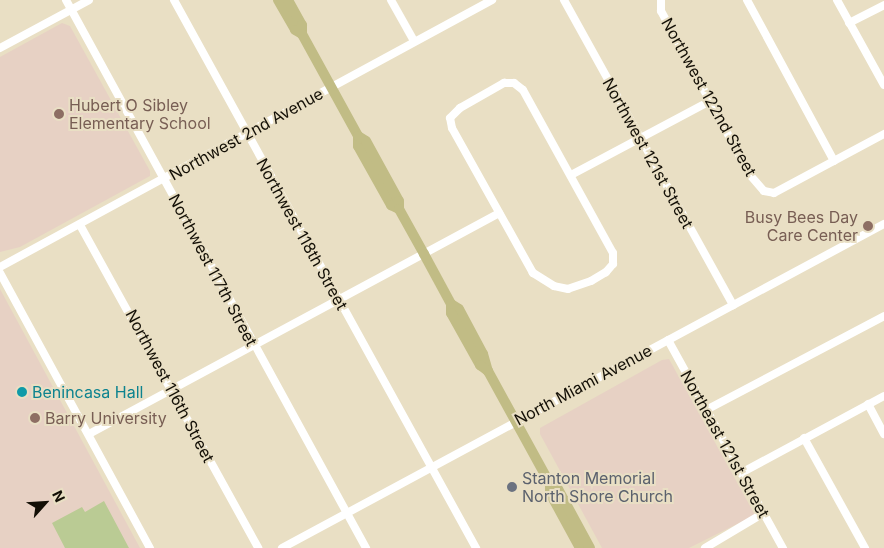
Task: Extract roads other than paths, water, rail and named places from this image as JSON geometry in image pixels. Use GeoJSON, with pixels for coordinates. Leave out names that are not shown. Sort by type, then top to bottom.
{"type":"FeatureCollection","features":[{"type":"Feature","properties":{"kind":"main road"},"geometry":{"type":"LineString","coordinates":[[278,0],[295,30],[302,34]]}},
{"type":"Feature","properties":{"kind":"main road"},"geometry":{"type":"LineString","coordinates":[[288,0],[302,25],[302,34],[358,136],[366,141],[399,200],[399,209],[451,304],[451,313],[480,365],[488,371],[516,422],[550,484],[550,493],[580,548]]}},
{"type":"Feature","properties":{"kind":"main road"},"geometry":{"type":"LineString","coordinates":[[550,484],[558,489],[590,548]]}},
{"type":"Feature","properties":{"kind":"street","name":"Northwest 117th Street"},"geometry":{"type":"LineString","coordinates":[[66,0],[366,548]]}},
{"type":"Feature","properties":{"kind":"street"},"geometry":{"type":"LineString","coordinates":[[0,48],[89,0]]}},
{"type":"Feature","properties":{"kind":"street","name":"Northwest 118th Street"},"geometry":{"type":"LineString","coordinates":[[174,0],[476,548]]}},
{"type":"Feature","properties":{"kind":"street"},"geometry":{"type":"LineString","coordinates":[[391,0],[414,41]]}},
{"type":"Feature","properties":{"kind":"street","name":"Northwest 2nd Avenue"},"geometry":{"type":"LineString","coordinates":[[0,267],[492,0]]}},
{"type":"Feature","properties":{"kind":"street","name":"Northwest 121st Street"},"geometry":{"type":"LineString","coordinates":[[564,0],[733,305]]}},
{"type":"Feature","properties":{"kind":"street"},"geometry":{"type":"LineString","coordinates":[[747,0],[834,160],[884,134]]}},
{"type":"Feature","properties":{"kind":"street"},"geometry":{"type":"LineString","coordinates":[[837,0],[884,85]]}},
{"type":"Feature","properties":{"kind":"street","name":"Northwest 122nd Street"},"geometry":{"type":"LineString","coordinates":[[661,1],[661,11],[750,175],[764,191],[774,193],[834,160]]}},
{"type":"Feature","properties":{"kind":"street"},"geometry":{"type":"LineString","coordinates":[[850,23],[884,5]]}},
{"type":"Feature","properties":{"kind":"street"},"geometry":{"type":"LineString","coordinates":[[514,82],[522,90],[571,175],[613,253],[613,264],[606,272],[591,281],[568,289],[554,286],[533,273],[499,212],[459,144],[450,118],[460,108],[496,87],[504,83],[514,82]]}},
{"type":"Feature","properties":{"kind":"street"},"geometry":{"type":"LineString","coordinates":[[571,175],[710,100]]}},
{"type":"Feature","properties":{"kind":"street"},"geometry":{"type":"LineString","coordinates":[[89,434],[170,388],[424,254],[499,212]]}},
{"type":"Feature","properties":{"kind":"street","name":"North Miami Avenue"},"geometry":{"type":"LineString","coordinates":[[282,548],[884,224]]}},
{"type":"Feature","properties":{"kind":"street","name":"Northwest 116th Street"},"geometry":{"type":"LineString","coordinates":[[80,225],[258,548]]}},
{"type":"Feature","properties":{"kind":"street"},"geometry":{"type":"LineString","coordinates":[[0,273],[150,548]]}},
{"type":"Feature","properties":{"kind":"street"},"geometry":{"type":"LineString","coordinates":[[706,410],[884,316]]}},
{"type":"Feature","properties":{"kind":"street","name":"Northeast 121st Street"},"geometry":{"type":"LineString","coordinates":[[668,340],[783,548]]}},
{"type":"Feature","properties":{"kind":"street"},"geometry":{"type":"LineString","coordinates":[[741,473],[884,396]]}},
{"type":"Feature","properties":{"kind":"street"},"geometry":{"type":"LineString","coordinates":[[868,404],[884,434]]}},
{"type":"Feature","properties":{"kind":"street"},"geometry":{"type":"LineString","coordinates":[[804,438],[864,548]]}},
{"type":"Feature","properties":{"kind":"street"},"geometry":{"type":"LineString","coordinates":[[705,548],[764,513]]}},
{"type":"Feature","properties":{"kind":"place","name":"Hubert O Sibley Elementary School"},"geometry":{"type":"Point","coordinates":[59,114]}},
{"type":"Feature","properties":{"kind":"place","name":"Busy Bees Day Care Center"},"geometry":{"type":"Point","coordinates":[868,226]}},
{"type":"Feature","properties":{"kind":"place","name":"Benincasa Hall"},"geometry":{"type":"Point","coordinates":[22,392]}},
{"type":"Feature","properties":{"kind":"place","name":"Barry University"},"geometry":{"type":"Point","coordinates":[35,418]}},
{"type":"Feature","properties":{"kind":"place","name":"Stanton Memorial North Shore Church"},"geometry":{"type":"Point","coordinates":[512,487]}}]}
